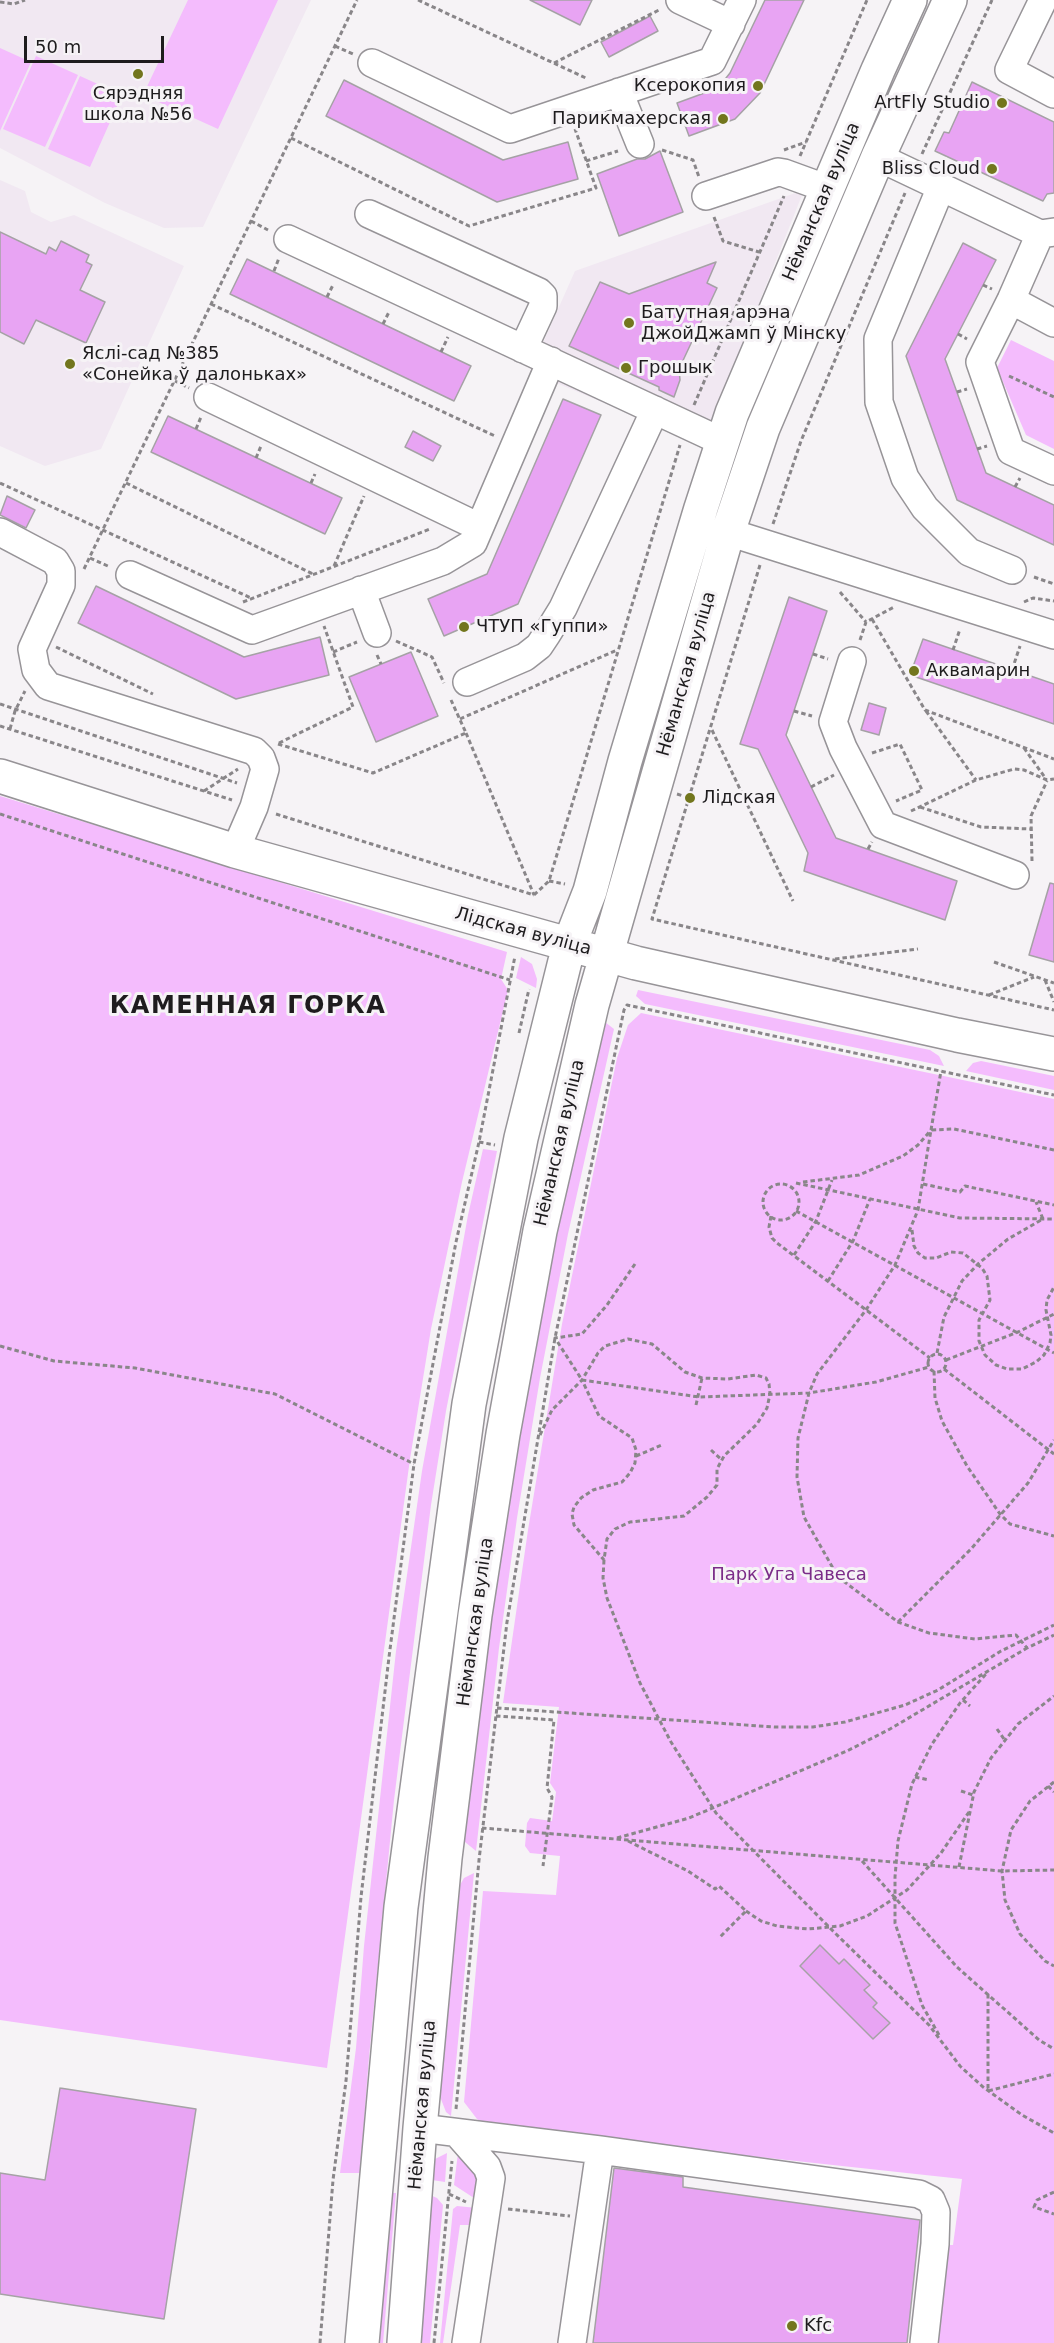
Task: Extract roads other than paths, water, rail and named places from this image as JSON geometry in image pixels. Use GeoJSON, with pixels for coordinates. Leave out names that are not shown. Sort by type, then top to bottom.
{"type":"FeatureCollection","features":[{"type":"Feature","properties":{"kind":"main road","name":"Нёманская вуліца"},"geometry":{"type":"LineString","coordinates":[[362,2343],[401,1907],[469,1404],[521,1138],[569,945],[590,891],[625,760],[732,413],[910,0]]}},
{"type":"Feature","properties":{"kind":"main road","name":"Нёманская вуліца"},"geometry":{"type":"LineString","coordinates":[[404,2343],[420,2128],[445,1858],[475,1615],[503,1434],[540,1231],[592,1005],[728,532],[763,428],[878,157],[950,0]]}},
{"type":"Feature","properties":{"kind":"main road"},"geometry":{"type":"LineString","coordinates":[[793,272],[822,287]]}},
{"type":"Feature","properties":{"kind":"main road","name":"Лідская вуліца"},"geometry":{"type":"LineString","coordinates":[[0,776],[235,851],[636,963],[945,1033],[1054,1054]]}},
{"type":"Feature","properties":{"kind":"main road"},"geometry":{"type":"LineString","coordinates":[[380,2125],[420,2128]]}},
{"type":"Feature","properties":{"kind":"lane"},"geometry":{"type":"LineString","coordinates":[[372,63],[510,129],[712,61],[742,0]]}},
{"type":"Feature","properties":{"kind":"lane"},"geometry":{"type":"LineString","coordinates":[[1043,0],[1009,69],[1054,94]]}},
{"type":"Feature","properties":{"kind":"lane"},"geometry":{"type":"LineString","coordinates":[[674,3],[731,24]]}},
{"type":"Feature","properties":{"kind":"lane"},"geometry":{"type":"LineString","coordinates":[[619,92],[640,144]]}},
{"type":"Feature","properties":{"kind":"lane"},"geometry":{"type":"LineString","coordinates":[[878,157],[1047,233],[980,362],[1011,451],[1054,471]]}},
{"type":"Feature","properties":{"kind":"lane"},"geometry":{"type":"LineString","coordinates":[[706,196],[777,172],[828,189]]}},
{"type":"Feature","properties":{"kind":"lane"},"geometry":{"type":"LineString","coordinates":[[941,187],[878,339],[879,402],[905,478],[925,508],[969,552],[1012,570]]}},
{"type":"Feature","properties":{"kind":"lane"},"geometry":{"type":"LineString","coordinates":[[369,214],[539,292],[543,296],[543,306],[523,349]]}},
{"type":"Feature","properties":{"kind":"lane"},"geometry":{"type":"LineString","coordinates":[[288,239],[723,442]]}},
{"type":"Feature","properties":{"kind":"lane"},"geometry":{"type":"LineString","coordinates":[[1011,300],[1054,323]]}},
{"type":"Feature","properties":{"kind":"lane"},"geometry":{"type":"LineString","coordinates":[[130,575],[252,630],[444,561],[473,543],[469,522],[515,446],[550,362]]}},
{"type":"Feature","properties":{"kind":"lane"},"geometry":{"type":"LineString","coordinates":[[208,397],[469,522]]}},
{"type":"Feature","properties":{"kind":"lane"},"geometry":{"type":"LineString","coordinates":[[467,682],[525,657],[539,646],[548,634],[563,608],[655,410]]}},
{"type":"Feature","properties":{"kind":"lane"},"geometry":{"type":"LineString","coordinates":[[0,532],[55,561],[62,571],[61,585],[32,649],[36,670],[48,686],[254,751],[261,758],[265,769],[235,851]]}},
{"type":"Feature","properties":{"kind":"lane"},"geometry":{"type":"LineString","coordinates":[[728,532],[1054,635]]}},
{"type":"Feature","properties":{"kind":"lane"},"geometry":{"type":"LineString","coordinates":[[361,590],[377,633]]}},
{"type":"Feature","properties":{"kind":"lane"},"geometry":{"type":"LineString","coordinates":[[855,652],[833,722],[843,748],[883,825],[1023,869]]}},
{"type":"Feature","properties":{"kind":"lane"},"geometry":{"type":"LineString","coordinates":[[420,2128],[919,2194],[931,2200],[936,2212],[935,2244],[924,2343]]}},
{"type":"Feature","properties":{"kind":"lane"},"geometry":{"type":"LineString","coordinates":[[456,2133],[488,2167],[491,2178],[466,2343]]}},
{"type":"Feature","properties":{"kind":"lane"},"geometry":{"type":"LineString","coordinates":[[572,2343],[592,2219],[600,2150]]}},
{"type":"Feature","properties":{"kind":"place","name":"Сярэдняя школа №56"},"geometry":{"type":"Point","coordinates":[138,74]}},
{"type":"Feature","properties":{"kind":"place","name":"Ксерокопия"},"geometry":{"type":"Point","coordinates":[758,86]}},
{"type":"Feature","properties":{"kind":"place","name":"ArtFly Studio"},"geometry":{"type":"Point","coordinates":[1002,103]}},
{"type":"Feature","properties":{"kind":"place","name":"Парикмахерская"},"geometry":{"type":"Point","coordinates":[723,119]}},
{"type":"Feature","properties":{"kind":"place","name":"Bliss Cloud"},"geometry":{"type":"Point","coordinates":[992,169]}},
{"type":"Feature","properties":{"kind":"place","name":"Батутная арэна ДжойДжамп ў Мінску"},"geometry":{"type":"Point","coordinates":[629,323]}},
{"type":"Feature","properties":{"kind":"place","name":"Яслі-сад №385 «Сонейка ў далоньках»"},"geometry":{"type":"Point","coordinates":[70,364]}},
{"type":"Feature","properties":{"kind":"place","name":"Грошык"},"geometry":{"type":"Point","coordinates":[626,368]}},
{"type":"Feature","properties":{"kind":"place","name":"ЧТУП «Гуппи»"},"geometry":{"type":"Point","coordinates":[464,627]}},
{"type":"Feature","properties":{"kind":"place","name":"Аквамарин"},"geometry":{"type":"Point","coordinates":[914,671]}},
{"type":"Feature","properties":{"kind":"place","name":"Лідская"},"geometry":{"type":"Point","coordinates":[690,798]}},
{"type":"Feature","properties":{"kind":"place","name":"Kfc"},"geometry":{"type":"Point","coordinates":[792,2326]}},
{"type":"Feature","properties":{"kind":"district","name":"КАМЕННАЯ ГОРКА"},"geometry":{"type":"Point","coordinates":[248,1007]}},
{"type":"Feature","properties":{"kind":"park label","name":"Парк Уга Чавеса"},"geometry":{"type":"Point","coordinates":[789,1575]}}]}
